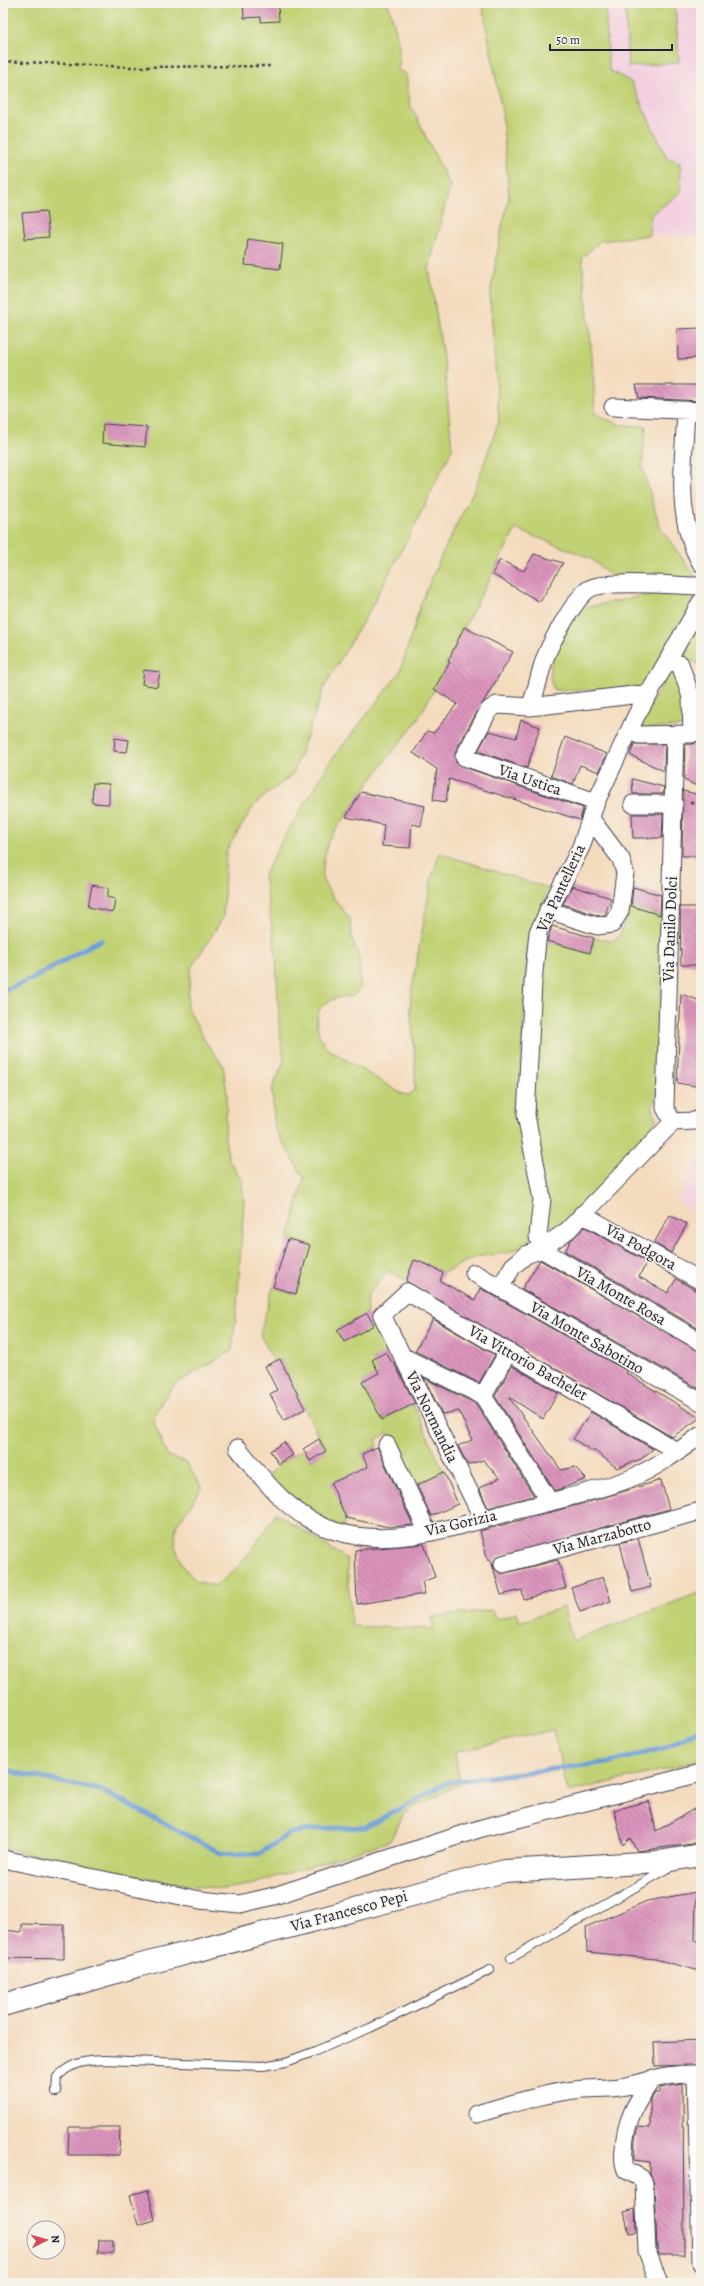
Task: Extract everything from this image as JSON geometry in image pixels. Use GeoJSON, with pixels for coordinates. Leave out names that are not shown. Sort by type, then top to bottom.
{"type":"FeatureCollection","features":[{"type":"Feature","properties":{"kind":"main road","name":"Via Francesco Pepi"},"geometry":{"type":"LineString","coordinates":[[3,2005],[137,1966],[505,1871],[659,1862],[693,1857]]}},
{"type":"Feature","properties":{"kind":"street"},"geometry":{"type":"LineString","coordinates":[[613,408],[694,410],[682,507],[699,558]]}},
{"type":"Feature","properties":{"kind":"street"},"geometry":{"type":"LineString","coordinates":[[530,707],[536,695],[545,657],[575,603],[590,589],[613,584],[701,586]]}},
{"type":"Feature","properties":{"kind":"street","name":"Via Pantelleria"},"geometry":{"type":"LineString","coordinates":[[541,1249],[538,1236],[542,1199],[526,1115],[533,982],[538,932],[581,847],[596,802],[636,716],[670,660],[701,602]]}},
{"type":"Feature","properties":{"kind":"street","name":"Via Danilo Dolci"},"geometry":{"type":"LineString","coordinates":[[670,660],[680,664],[691,697],[689,734],[674,804],[665,1108],[673,1122]]}},
{"type":"Feature","properties":{"kind":"street"},"geometry":{"type":"LineString","coordinates":[[530,707],[650,693]]}},
{"type":"Feature","properties":{"kind":"street","name":"Via Ustica"},"geometry":{"type":"LineString","coordinates":[[530,707],[497,705],[489,710],[464,757],[596,802]]}},
{"type":"Feature","properties":{"kind":"street"},"geometry":{"type":"LineString","coordinates":[[639,735],[689,734]]}},
{"type":"Feature","properties":{"kind":"street"},"geometry":{"type":"LineString","coordinates":[[633,804],[674,804]]}},
{"type":"Feature","properties":{"kind":"street"},"geometry":{"type":"LineString","coordinates":[[548,910],[597,926],[612,924],[620,911],[626,873],[621,859],[591,819]]}},
{"type":"Feature","properties":{"kind":"street"},"geometry":{"type":"LineString","coordinates":[[500,1288],[513,1266],[526,1255],[541,1249],[568,1230],[673,1122],[695,1121],[701,1118]]}},
{"type":"Feature","properties":{"kind":"street","name":"Via Podgora"},"geometry":{"type":"LineString","coordinates":[[582,1214],[701,1281]]}},
{"type":"Feature","properties":{"kind":"street","name":"Via Monte Rosa"},"geometry":{"type":"LineString","coordinates":[[541,1249],[701,1342]]}},
{"type":"Feature","properties":{"kind":"street","name":"Via Monte Sabotino"},"geometry":{"type":"LineString","coordinates":[[474,1273],[701,1402]]}},
{"type":"Feature","properties":{"kind":"street","name":"Via Vittorio Bachelet"},"geometry":{"type":"LineString","coordinates":[[382,1315],[407,1292],[678,1452]]}},
{"type":"Feature","properties":{"kind":"street","name":"Via Normandia"},"geometry":{"type":"LineString","coordinates":[[382,1315],[483,1519]]}},
{"type":"Feature","properties":{"kind":"street"},"geometry":{"type":"LineString","coordinates":[[484,1396],[508,1352]]}},
{"type":"Feature","properties":{"kind":"street"},"geometry":{"type":"LineString","coordinates":[[402,1356],[484,1396],[550,1502]]}},
{"type":"Feature","properties":{"kind":"street","name":"Via Gorizia"},"geometry":{"type":"LineString","coordinates":[[238,1448],[283,1501],[308,1519],[335,1531],[363,1536],[390,1537],[483,1519],[550,1502],[629,1479],[678,1452],[701,1435]]}},
{"type":"Feature","properties":{"kind":"street"},"geometry":{"type":"LineString","coordinates":[[387,1445],[427,1531]]}},
{"type":"Feature","properties":{"kind":"street","name":"Via Marzabotto"},"geometry":{"type":"LineString","coordinates":[[503,1564],[701,1511]]}},
{"type":"Feature","properties":{"kind":"street"},"geometry":{"type":"LineString","coordinates":[[3,1859],[200,1900],[240,1904],[274,1896],[482,1828],[701,1773]]}},
{"type":"Feature","properties":{"kind":"street"},"geometry":{"type":"LineString","coordinates":[[476,2114],[534,2098],[575,2090],[623,2086],[674,2073],[696,2074],[701,2263]]}},
{"type":"Feature","properties":{"kind":"street"},"geometry":{"type":"LineString","coordinates":[[653,2078],[633,2108],[627,2122],[623,2164],[626,2170],[641,2178],[644,2183],[646,2250],[659,2283]]}},
{"type":"Feature","properties":{"kind":"lane"},"geometry":{"type":"LineString","coordinates":[[511,1958],[693,1857]]}},
{"type":"Feature","properties":{"kind":"lane"},"geometry":{"type":"LineString","coordinates":[[56,2092],[57,2076],[66,2068],[80,2061],[104,2060],[263,2066],[286,2062],[370,2028],[490,1970]]}},
{"type":"Feature","properties":{"kind":"path"},"geometry":{"type":"LineString","coordinates":[[3,61],[130,67],[270,66]]}},
{"type":"Feature","properties":{"kind":"shaded area"},"geometry":{"type":"Polygon","coordinates":[[[605,3],[701,3],[701,236],[649,235],[651,215],[681,192],[631,82],[609,70],[605,3]]]}},
{"type":"Feature","properties":{"kind":"shaded area"},"geometry":{"type":"Polygon","coordinates":[[[701,1149],[701,1216],[677,1202],[701,1149]]]}},
{"type":"Feature","properties":{"kind":"green space"},"geometry":{"type":"Polygon","coordinates":[[[3,3],[388,3],[399,44],[398,70],[406,74],[410,104],[450,186],[429,268],[445,371],[452,449],[416,523],[368,613],[325,685],[293,774],[255,804],[226,851],[223,918],[191,968],[187,1007],[205,1041],[223,1065],[227,1094],[225,1139],[229,1161],[242,1180],[244,1200],[237,1307],[232,1350],[174,1385],[162,1401],[153,1420],[167,1456],[186,1462],[202,1488],[176,1526],[175,1546],[183,1566],[196,1581],[215,1586],[234,1571],[242,1562],[276,1513],[347,1559],[351,1626],[433,1629],[432,1617],[491,1610],[497,1619],[517,1613],[520,1622],[563,1607],[573,1641],[701,1592],[701,1759],[655,1772],[568,1792],[553,1730],[455,1752],[460,1784],[404,1813],[390,1841],[250,1885],[223,1889],[171,1883],[3,1848],[3,3]]]}},
{"type":"Feature","properties":{"kind":"green space"},"geometry":{"type":"Polygon","coordinates":[[[482,3],[605,3],[609,70],[631,82],[667,158],[680,162],[681,192],[651,215],[649,235],[600,241],[582,258],[592,355],[595,414],[620,425],[646,426],[642,466],[660,527],[696,578],[613,577],[590,558],[516,529],[464,627],[443,674],[415,724],[385,761],[329,839],[324,858],[322,879],[332,896],[350,919],[352,939],[359,957],[360,988],[353,996],[333,999],[323,1005],[317,1016],[319,1035],[328,1049],[402,1094],[409,1095],[415,1090],[415,1058],[410,1007],[431,881],[439,853],[548,888],[527,948],[519,1114],[536,1202],[533,1242],[507,1253],[475,1257],[443,1273],[428,1265],[414,1261],[406,1281],[389,1271],[368,1294],[367,1313],[337,1330],[344,1342],[374,1325],[387,1352],[372,1360],[379,1373],[362,1382],[382,1420],[413,1404],[444,1472],[414,1486],[388,1432],[376,1440],[378,1446],[362,1454],[392,1523],[355,1473],[331,1483],[346,1518],[343,1528],[307,1514],[267,1476],[279,1464],[303,1449],[310,1461],[326,1451],[280,1359],[274,1362],[260,1334],[273,1287],[296,1294],[310,1245],[288,1239],[304,1178],[275,1129],[272,1090],[284,1060],[279,1023],[276,956],[264,875],[284,837],[333,758],[400,672],[422,601],[442,554],[476,486],[499,421],[490,295],[500,237],[509,197],[502,112],[482,3]]]}},
{"type":"Feature","properties":{"kind":"green space"},"geometry":{"type":"Polygon","coordinates":[[[625,3],[675,3],[679,62],[628,67],[625,3]]]}},
{"type":"Feature","properties":{"kind":"green space"},"geometry":{"type":"Polygon","coordinates":[[[657,593],[697,593],[680,631],[666,656],[641,689],[554,690],[550,669],[553,658],[563,636],[582,608],[657,593]]]}},
{"type":"Feature","properties":{"kind":"green space"},"geometry":{"type":"Polygon","coordinates":[[[698,626],[701,626],[701,665],[689,660],[684,653],[698,626]]]}},
{"type":"Feature","properties":{"kind":"green space"},"geometry":{"type":"Polygon","coordinates":[[[674,671],[683,690],[686,726],[647,729],[639,725],[668,674],[674,671]]]}},
{"type":"Feature","properties":{"kind":"green space"},"geometry":{"type":"Polygon","coordinates":[[[630,906],[665,917],[660,1087],[652,1106],[656,1119],[649,1135],[567,1223],[546,1227],[530,1113],[542,947],[546,941],[590,953],[594,938],[611,941],[619,937],[630,906]]]}},
{"type":"Feature","properties":{"kind":"building"},"geometry":{"type":"Polygon","coordinates":[[[243,3],[278,3],[279,21],[261,22],[261,17],[244,18],[243,3]]]}},
{"type":"Feature","properties":{"kind":"building"},"geometry":{"type":"Polygon","coordinates":[[[46,211],[49,237],[25,239],[22,213],[46,211]]]}},
{"type":"Feature","properties":{"kind":"building"},"geometry":{"type":"Polygon","coordinates":[[[248,239],[283,244],[280,269],[245,265],[248,239]]]}},
{"type":"Feature","properties":{"kind":"building"},"geometry":{"type":"Polygon","coordinates":[[[701,328],[701,358],[678,359],[677,329],[701,328]]]}},
{"type":"Feature","properties":{"kind":"building"},"geometry":{"type":"Polygon","coordinates":[[[636,385],[701,385],[701,401],[639,398],[636,385]]]}},
{"type":"Feature","properties":{"kind":"building"},"geometry":{"type":"Polygon","coordinates":[[[103,424],[147,427],[145,447],[102,443],[103,424]]]}},
{"type":"Feature","properties":{"kind":"building"},"geometry":{"type":"Polygon","coordinates":[[[534,554],[563,563],[540,602],[492,574],[500,560],[524,571],[534,554]]]}},
{"type":"Feature","properties":{"kind":"building"},"geometry":{"type":"Polygon","coordinates":[[[464,627],[513,652],[455,752],[456,763],[583,808],[580,820],[449,779],[446,802],[433,800],[437,769],[413,753],[427,731],[434,733],[457,704],[434,689],[450,662],[448,661],[464,627]]]}},
{"type":"Feature","properties":{"kind":"building"},"geometry":{"type":"Polygon","coordinates":[[[144,670],[160,672],[157,687],[142,684],[144,670]]]}},
{"type":"Feature","properties":{"kind":"building"},"geometry":{"type":"Polygon","coordinates":[[[521,720],[540,727],[527,768],[478,751],[489,731],[516,738],[521,720]]]}},
{"type":"Feature","properties":{"kind":"building"},"geometry":{"type":"Polygon","coordinates":[[[565,737],[607,754],[599,772],[580,765],[573,784],[551,776],[565,737]]]}},
{"type":"Feature","properties":{"kind":"building"},"geometry":{"type":"Polygon","coordinates":[[[115,738],[129,740],[127,752],[114,751],[115,738]]]}},
{"type":"Feature","properties":{"kind":"building"},"geometry":{"type":"Polygon","coordinates":[[[700,740],[701,788],[684,780],[685,744],[693,744],[700,740]]]}},
{"type":"Feature","properties":{"kind":"building"},"geometry":{"type":"Polygon","coordinates":[[[634,744],[665,744],[664,771],[630,755],[634,744]]]}},
{"type":"Feature","properties":{"kind":"building"},"geometry":{"type":"Polygon","coordinates":[[[632,779],[664,787],[663,794],[633,794],[632,779]]]}},
{"type":"Feature","properties":{"kind":"building"},"geometry":{"type":"Polygon","coordinates":[[[93,783],[109,784],[109,804],[92,803],[93,783]]]}},
{"type":"Feature","properties":{"kind":"building"},"geometry":{"type":"Polygon","coordinates":[[[683,791],[701,795],[701,845],[699,845],[699,856],[682,856],[683,791]]]}},
{"type":"Feature","properties":{"kind":"building"},"geometry":{"type":"Polygon","coordinates":[[[361,792],[425,806],[421,826],[412,824],[410,848],[382,846],[384,825],[346,817],[361,792]]]}},
{"type":"Feature","properties":{"kind":"building"},"geometry":{"type":"Polygon","coordinates":[[[632,814],[663,814],[662,838],[633,838],[632,814]]]}},
{"type":"Feature","properties":{"kind":"building"},"geometry":{"type":"Polygon","coordinates":[[[92,885],[109,888],[107,897],[115,899],[113,912],[88,907],[92,885]]]}},
{"type":"Feature","properties":{"kind":"building"},"geometry":{"type":"Polygon","coordinates":[[[572,886],[611,898],[605,915],[599,916],[563,904],[572,886]]]}},
{"type":"Feature","properties":{"kind":"building"},"geometry":{"type":"Polygon","coordinates":[[[633,887],[661,895],[660,915],[631,906],[633,887]]]}},
{"type":"Feature","properties":{"kind":"building"},"geometry":{"type":"Polygon","coordinates":[[[680,907],[701,907],[701,965],[681,965],[680,907]]]}},
{"type":"Feature","properties":{"kind":"building"},"geometry":{"type":"Polygon","coordinates":[[[552,926],[594,938],[590,953],[547,941],[552,926]]]}},
{"type":"Feature","properties":{"kind":"building"},"geometry":{"type":"Polygon","coordinates":[[[681,994],[701,1001],[701,1087],[677,1083],[681,994]]]}},
{"type":"Feature","properties":{"kind":"building"},"geometry":{"type":"Polygon","coordinates":[[[670,1215],[687,1224],[671,1253],[654,1243],[670,1215]]]}},
{"type":"Feature","properties":{"kind":"building"},"geometry":{"type":"Polygon","coordinates":[[[585,1227],[647,1262],[639,1277],[668,1293],[676,1279],[701,1293],[701,1330],[565,1251],[571,1240],[585,1227]]]}},
{"type":"Feature","properties":{"kind":"building"},"geometry":{"type":"Polygon","coordinates":[[[288,1239],[310,1245],[296,1294],[273,1287],[288,1239]]]}},
{"type":"Feature","properties":{"kind":"building"},"geometry":{"type":"Polygon","coordinates":[[[414,1260],[443,1273],[440,1281],[475,1300],[480,1288],[627,1371],[626,1373],[700,1418],[672,1437],[406,1281],[414,1260]]]}},
{"type":"Feature","properties":{"kind":"building"},"geometry":{"type":"Polygon","coordinates":[[[540,1260],[701,1352],[701,1390],[522,1289],[540,1260]]]}},
{"type":"Feature","properties":{"kind":"building"},"geometry":{"type":"Polygon","coordinates":[[[367,1313],[374,1325],[344,1342],[337,1330],[367,1313]]]}},
{"type":"Feature","properties":{"kind":"building"},"geometry":{"type":"Polygon","coordinates":[[[433,1319],[495,1355],[479,1383],[415,1351],[433,1319]]]}},
{"type":"Feature","properties":{"kind":"building"},"geometry":{"type":"Polygon","coordinates":[[[386,1352],[391,1361],[394,1363],[415,1403],[382,1420],[362,1382],[379,1373],[372,1360],[386,1352]]]}},
{"type":"Feature","properties":{"kind":"building"},"geometry":{"type":"Polygon","coordinates":[[[280,1359],[305,1409],[284,1420],[270,1394],[277,1390],[265,1366],[280,1359]]]}},
{"type":"Feature","properties":{"kind":"building"},"geometry":{"type":"Polygon","coordinates":[[[512,1366],[558,1393],[543,1419],[509,1397],[561,1470],[575,1467],[586,1479],[555,1491],[495,1396],[512,1366]]]}},
{"type":"Feature","properties":{"kind":"building"},"geometry":{"type":"Polygon","coordinates":[[[424,1378],[476,1404],[534,1496],[488,1508],[479,1488],[500,1478],[483,1460],[468,1465],[458,1446],[472,1440],[459,1411],[442,1414],[424,1378]]]}},
{"type":"Feature","properties":{"kind":"building"},"geometry":{"type":"Polygon","coordinates":[[[591,1412],[653,1449],[641,1459],[617,1468],[595,1451],[592,1451],[573,1439],[591,1412]]]}},
{"type":"Feature","properties":{"kind":"building"},"geometry":{"type":"Polygon","coordinates":[[[319,1439],[326,1451],[310,1461],[303,1449],[319,1439]]]}},
{"type":"Feature","properties":{"kind":"building"},"geometry":{"type":"Polygon","coordinates":[[[284,1442],[293,1455],[279,1464],[270,1451],[284,1442]]]}},
{"type":"Feature","properties":{"kind":"building"},"geometry":{"type":"Polygon","coordinates":[[[377,1447],[413,1525],[389,1527],[346,1518],[331,1483],[368,1467],[362,1454],[377,1447]]]}},
{"type":"Feature","properties":{"kind":"building"},"geometry":{"type":"Polygon","coordinates":[[[444,1472],[458,1504],[431,1516],[417,1485],[444,1472]]]}},
{"type":"Feature","properties":{"kind":"building"},"geometry":{"type":"Polygon","coordinates":[[[661,1480],[669,1509],[496,1557],[493,1567],[491,1560],[488,1561],[480,1531],[592,1501],[661,1480]]]}},
{"type":"Feature","properties":{"kind":"building"},"geometry":{"type":"Polygon","coordinates":[[[638,1538],[651,1587],[632,1592],[620,1543],[638,1538]]]}},
{"type":"Feature","properties":{"kind":"building"},"geometry":{"type":"Polygon","coordinates":[[[424,1544],[435,1577],[422,1582],[425,1594],[357,1604],[355,1550],[424,1544]]]}},
{"type":"Feature","properties":{"kind":"building"},"geometry":{"type":"Polygon","coordinates":[[[558,1560],[566,1588],[524,1599],[522,1590],[501,1595],[493,1567],[501,1574],[558,1560]]]}},
{"type":"Feature","properties":{"kind":"building"},"geometry":{"type":"Polygon","coordinates":[[[603,1577],[611,1601],[580,1612],[571,1588],[603,1577]]]}},
{"type":"Feature","properties":{"kind":"building"},"geometry":{"type":"Polygon","coordinates":[[[649,1801],[656,1831],[701,1805],[701,1839],[692,1844],[637,1851],[630,1838],[623,1845],[614,1810],[649,1801]]]}},
{"type":"Feature","properties":{"kind":"building"},"geometry":{"type":"Polygon","coordinates":[[[696,1892],[695,1941],[701,1941],[700,1971],[655,1959],[587,1952],[586,1927],[647,1901],[696,1892]]]}},
{"type":"Feature","properties":{"kind":"building"},"geometry":{"type":"Polygon","coordinates":[[[22,1924],[64,1925],[64,1959],[3,1958],[3,1930],[22,1932],[22,1924]]]}},
{"type":"Feature","properties":{"kind":"building"},"geometry":{"type":"Polygon","coordinates":[[[701,2040],[701,2065],[655,2066],[654,2042],[701,2040]]]}},
{"type":"Feature","properties":{"kind":"building"},"geometry":{"type":"Polygon","coordinates":[[[683,2084],[684,2255],[659,2255],[657,2249],[654,2183],[650,2174],[650,2162],[634,2160],[635,2140],[638,2127],[650,2128],[650,2101],[655,2093],[660,2093],[660,2088],[683,2084]]]}},
{"type":"Feature","properties":{"kind":"building"},"geometry":{"type":"Polygon","coordinates":[[[69,2127],[120,2127],[119,2155],[68,2155],[69,2127]]]}},
{"type":"Feature","properties":{"kind":"building"},"geometry":{"type":"Polygon","coordinates":[[[148,2190],[155,2220],[138,2225],[130,2195],[148,2190]]]}},
{"type":"Feature","properties":{"kind":"building"},"geometry":{"type":"Polygon","coordinates":[[[635,2209],[636,2232],[629,2233],[624,2212],[635,2209]]]}},
{"type":"Feature","properties":{"kind":"building"},"geometry":{"type":"Polygon","coordinates":[[[99,2240],[113,2240],[113,2253],[98,2253],[99,2240]]]}},
{"type":"Feature","properties":{"kind":"waterway"},"geometry":{"type":"LineString","coordinates":[[3,990],[27,981],[101,940]]}},
{"type":"Feature","properties":{"kind":"waterway"},"geometry":{"type":"LineString","coordinates":[[3,1768],[17,1773],[100,1790],[221,1853],[259,1854],[290,1833],[316,1829],[366,1827],[449,1782],[610,1762],[664,1748],[701,1729]]}}]}
